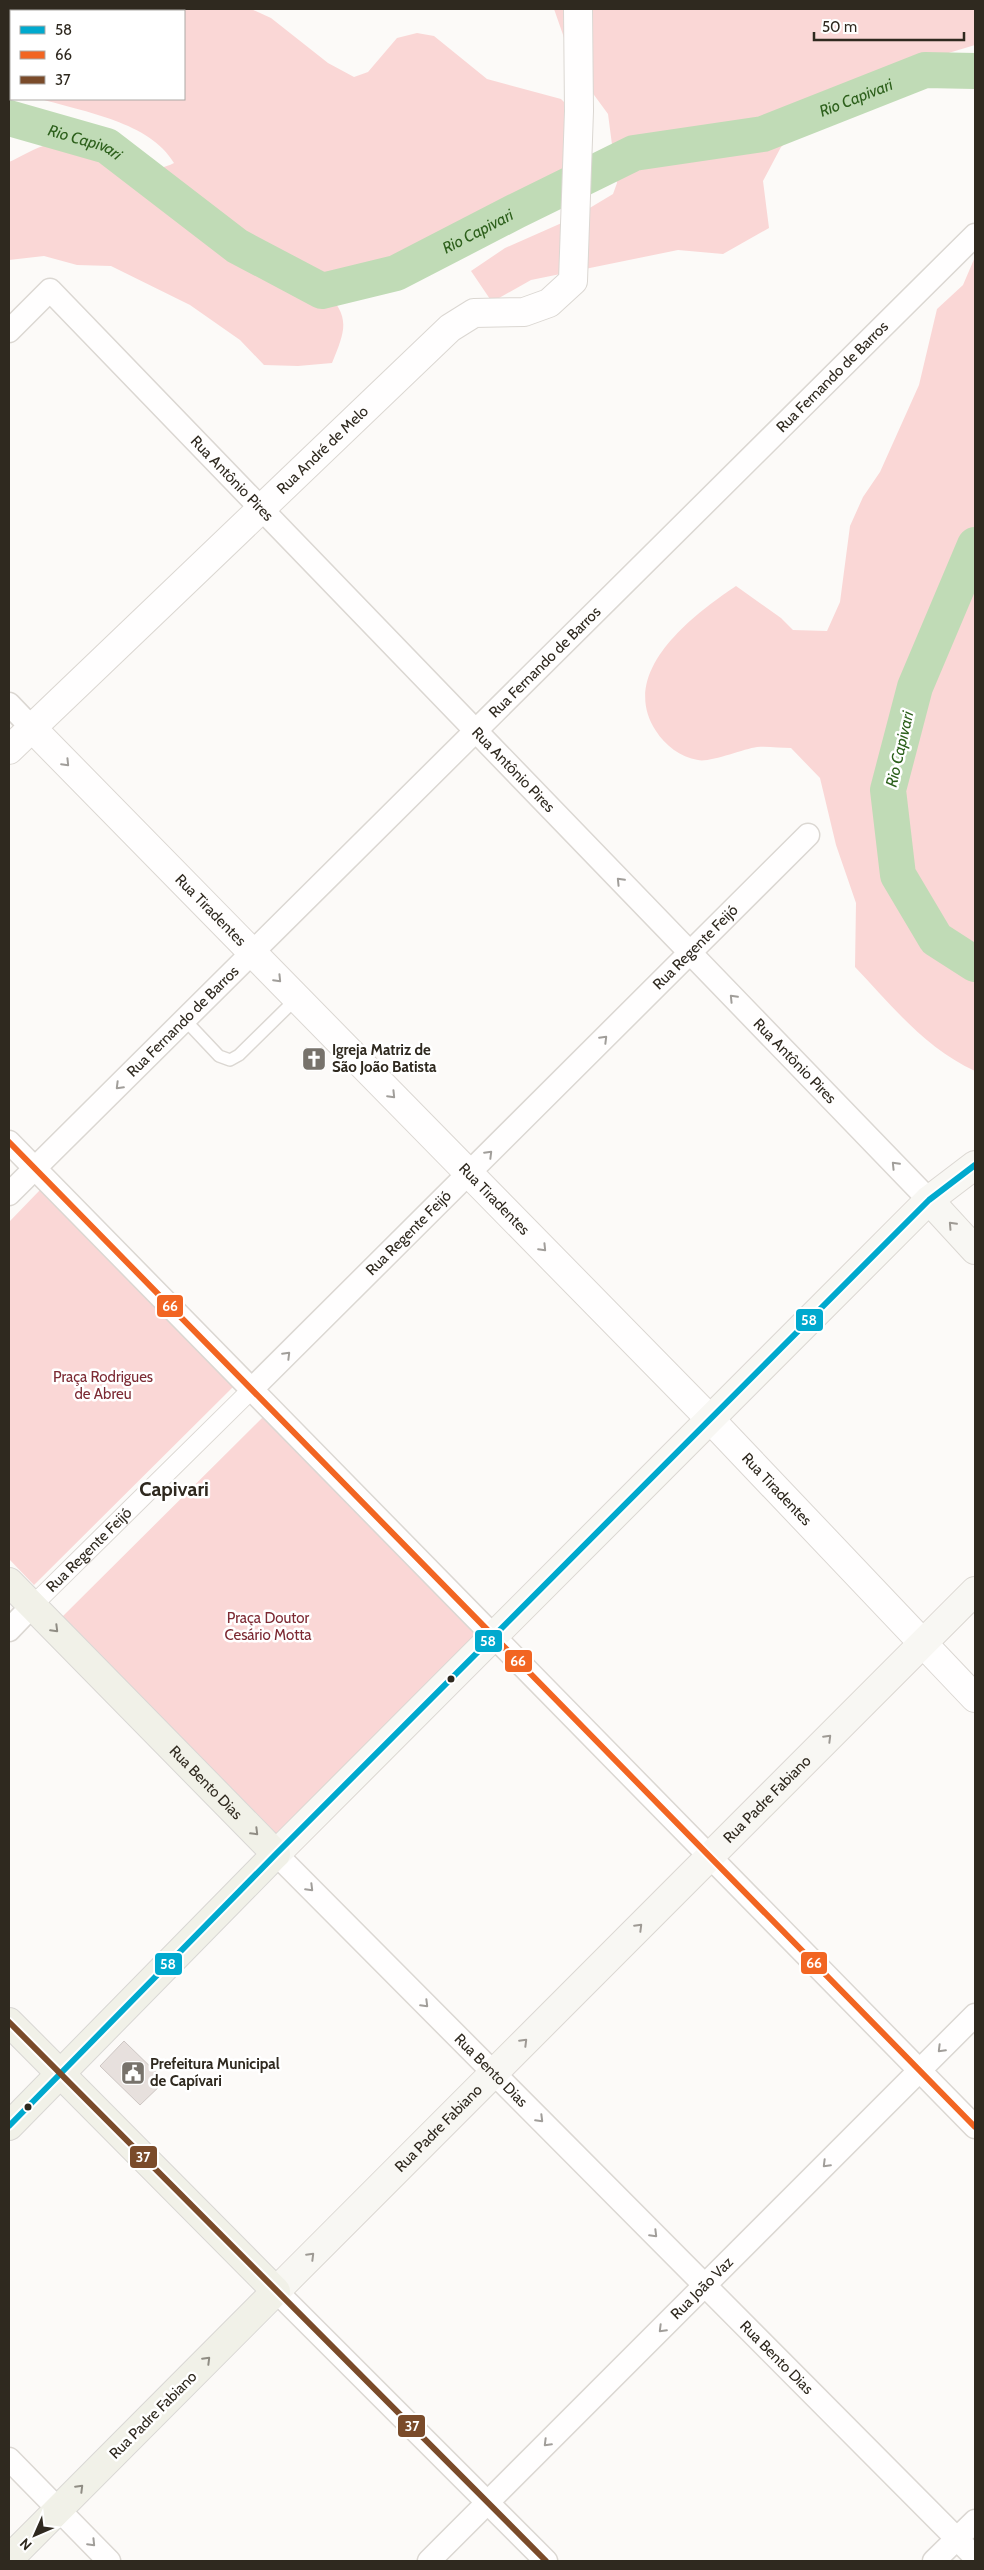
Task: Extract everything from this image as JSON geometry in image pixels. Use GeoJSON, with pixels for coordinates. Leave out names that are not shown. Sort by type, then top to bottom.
{"type":"FeatureCollection","features":[{"type":"Feature","properties":{"kind":"main road"},"geometry":{"type":"LineString","coordinates":[[9,2126],[276,1854],[929,1200],[975,1165]]}},
{"type":"Feature","properties":{"kind":"main road","name":"Rua Antônio Pires"},"geometry":{"type":"LineString","coordinates":[[929,1200],[975,1250]]}},
{"type":"Feature","properties":{"kind":"main road","name":"Rua Bento Dias"},"geometry":{"type":"LineString","coordinates":[[9,1582],[276,1854]]}},
{"type":"Feature","properties":{"kind":"main road","name":"Rua Padre Fabiano"},"geometry":{"type":"LineString","coordinates":[[9,2559],[975,1590]]}},
{"type":"Feature","properties":{"kind":"main road"},"geometry":{"type":"LineString","coordinates":[[9,2022],[276,2291]]}},
{"type":"Feature","properties":{"kind":"street","name":"Rua André de Melo"},"geometry":{"type":"LineString","coordinates":[[9,750],[450,328],[474,313],[524,312],[549,303],[573,281],[579,110],[578,9]]}},
{"type":"Feature","properties":{"kind":"street","name":"Rua Fernando de Barros"},"geometry":{"type":"LineString","coordinates":[[9,1194],[477,732],[975,235]]}},
{"type":"Feature","properties":{"kind":"street","name":"Rua Antônio Pires"},"geometry":{"type":"LineString","coordinates":[[9,331],[50,290],[929,1200]]}},
{"type":"Feature","properties":{"kind":"street","name":"Rua Tiradentes"},"geometry":{"type":"LineString","coordinates":[[9,704],[710,1419],[975,1698]]}},
{"type":"Feature","properties":{"kind":"street","name":"Rua Regente Feijó"},"geometry":{"type":"LineString","coordinates":[[9,1630],[808,835]]}},
{"type":"Feature","properties":{"kind":"street"},"geometry":{"type":"LineString","coordinates":[[9,1142],[710,1855],[975,2128]]}},
{"type":"Feature","properties":{"kind":"street","name":"Rua Bento Dias"},"geometry":{"type":"LineString","coordinates":[[276,1854],[975,2557]]}},
{"type":"Feature","properties":{"kind":"street","name":"Rua João Vaz"},"geometry":{"type":"LineString","coordinates":[[429,2561],[975,2015]]}},
{"type":"Feature","properties":{"kind":"street"},"geometry":{"type":"LineString","coordinates":[[276,2291],[546,2561]]}},
{"type":"Feature","properties":{"kind":"street"},"geometry":{"type":"LineString","coordinates":[[9,2459],[109,2561]]}},
{"type":"Feature","properties":{"kind":"street"},"geometry":{"type":"LineString","coordinates":[[934,2561],[975,2521]]}},
{"type":"Feature","properties":{"kind":"lane"},"geometry":{"type":"LineString","coordinates":[[185,1020],[219,1056],[230,1060],[239,1055],[297,998]]}},
{"type":"Feature","properties":{"kind":"green space"},"geometry":{"type":"Polygon","coordinates":[[[9,9],[251,9],[271,18],[328,63],[354,77],[368,72],[397,38],[417,33],[434,36],[487,79],[561,99],[580,118],[583,156],[563,182],[481,232],[423,254],[334,273],[324,278],[323,289],[338,307],[343,323],[343,332],[332,363],[298,366],[264,365],[240,340],[190,305],[111,266],[77,265],[44,256],[9,260],[9,162],[38,148],[48,145],[61,145],[99,161],[137,170],[156,169],[174,163],[163,149],[133,128],[115,120],[45,100],[185,100],[185,10],[10,10],[9,84],[9,9]]]}},
{"type":"Feature","properties":{"kind":"green space"},"geometry":{"type":"Polygon","coordinates":[[[554,9],[975,9],[975,45],[902,67],[832,102],[826,117],[806,123],[781,147],[763,181],[769,228],[723,254],[678,250],[531,280],[492,302],[471,271],[505,248],[573,218],[613,194],[617,183],[608,114],[575,69],[554,9]]]}},
{"type":"Feature","properties":{"kind":"green space"},"geometry":{"type":"Polygon","coordinates":[[[975,257],[975,1071],[940,1051],[910,1025],[855,967],[856,903],[836,845],[820,778],[791,748],[757,747],[718,758],[703,760],[679,753],[668,746],[656,731],[646,709],[646,688],[653,667],[665,647],[700,613],[736,586],[781,618],[793,630],[827,631],[840,602],[850,526],[863,497],[880,472],[919,385],[937,309],[963,285],[975,257]]]}},
{"type":"Feature","properties":{"kind":"green space","name":"Praça Rodrigues de Abreu"},"geometry":{"type":"Polygon","coordinates":[[[40,1190],[235,1385],[34,1585],[9,1559],[9,1222],[40,1190]]]}},
{"type":"Feature","properties":{"kind":"green space","name":"Praça Doutor Cesário Motta"},"geometry":{"type":"Polygon","coordinates":[[[263,1417],[478,1633],[273,1837],[58,1621],[263,1417]]]}},
{"type":"Feature","properties":{"kind":"building","name":"Prefeitura Municipal de Capívari"},"geometry":{"type":"Polygon","coordinates":[[[124,2041],[165,2081],[140,2105],[100,2066],[124,2041]]]}},
{"type":"Feature","properties":{"kind":"waterway","name":"Rio Capivari"},"geometry":{"type":"LineString","coordinates":[[9,118],[107,146],[237,246],[322,291],[396,273],[634,153],[763,134],[925,70],[975,71]]}},
{"type":"Feature","properties":{"kind":"waterway","name":"Rio Capivari"},"geometry":{"type":"LineString","coordinates":[[975,545],[915,687],[888,790],[898,875],[936,939],[975,964]]}},
{"type":"Feature","properties":{"kind":"transit line","name":"66"},"geometry":{"type":"LineString","coordinates":[[9,1142],[975,2127]]}},
{"type":"Feature","properties":{"kind":"transit line","name":"58"},"geometry":{"type":"LineString","coordinates":[[9,2126],[276,1854],[929,1200],[975,1165]]}},
{"type":"Feature","properties":{"kind":"transit line","name":"37"},"geometry":{"type":"LineString","coordinates":[[9,2022],[546,2561]]}},
{"type":"Feature","properties":{"kind":"place","name":"Igreja Matriz de São João Batista"},"geometry":{"type":"Point","coordinates":[314,1059]}},
{"type":"Feature","properties":{"kind":"place","name":"Prefeitura Municipal de Capívari"},"geometry":{"type":"Point","coordinates":[133,2073]}},
{"type":"Feature","properties":{"kind":"district","name":"Capivari"},"geometry":{"type":"Point","coordinates":[174,1489]}}]}
